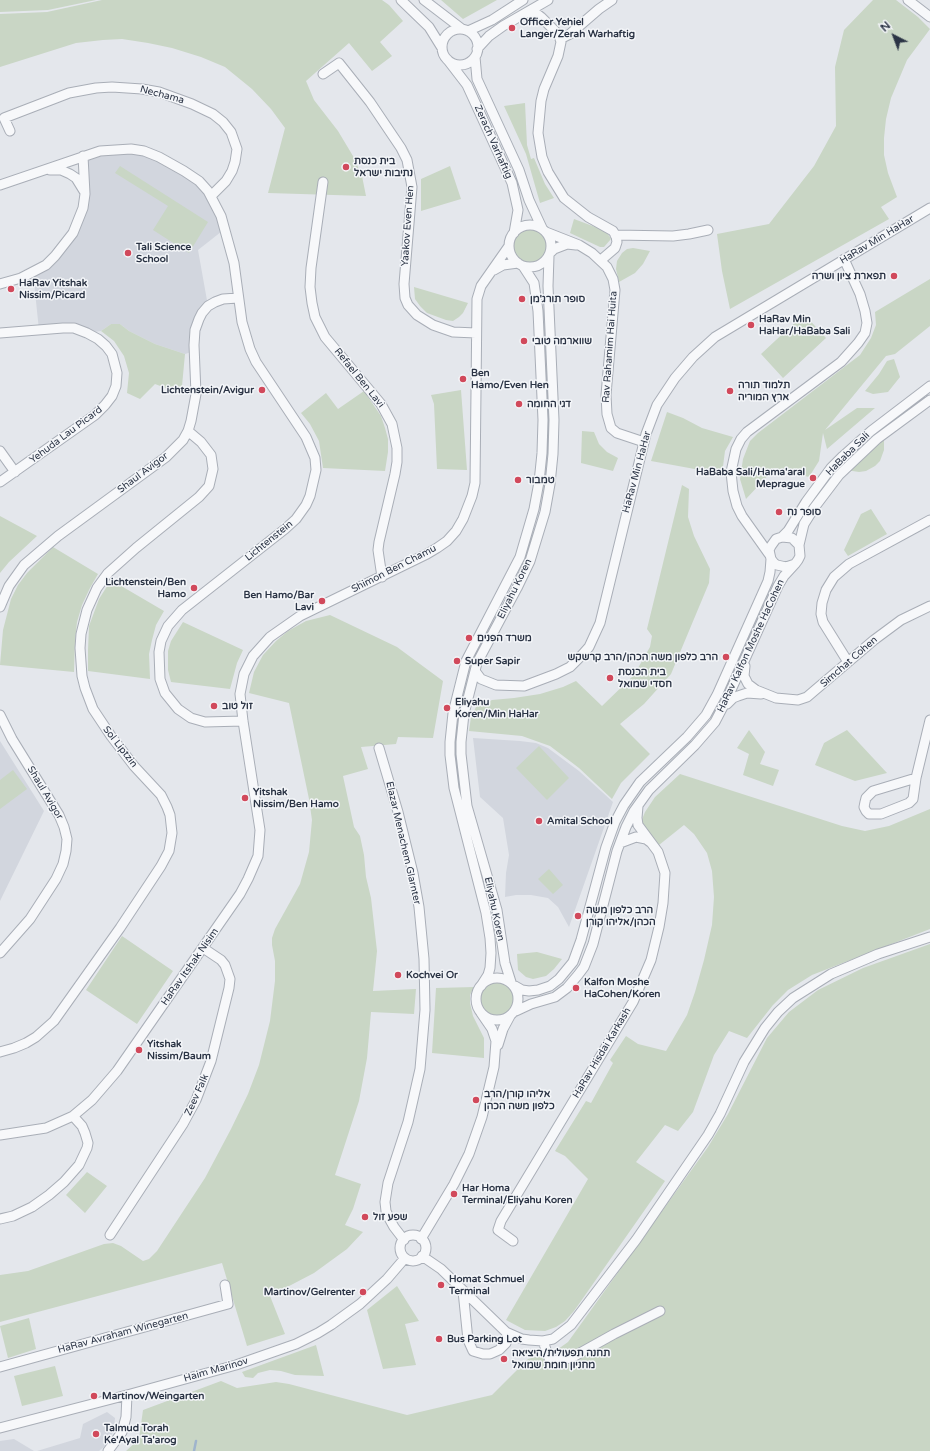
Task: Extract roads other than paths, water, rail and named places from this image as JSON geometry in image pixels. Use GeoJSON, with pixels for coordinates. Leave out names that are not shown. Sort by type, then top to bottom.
{"type":"FeatureCollection","features":[{"type":"Feature","properties":{"kind":"street"},"geometry":{"type":"LineString","coordinates":[[401,0],[429,27],[442,48],[444,56],[447,60],[451,63],[462,65],[467,63],[476,53],[482,42],[493,33],[548,0]]}},
{"type":"Feature","properties":{"kind":"street"},"geometry":{"type":"LineString","coordinates":[[424,0],[475,39],[476,53]]}},
{"type":"Feature","properties":{"kind":"street"},"geometry":{"type":"LineString","coordinates":[[442,48],[443,42],[450,32],[476,29],[523,0]]}},
{"type":"Feature","properties":{"kind":"street"},"geometry":{"type":"LineString","coordinates":[[560,40],[570,34],[612,0]]}},
{"type":"Feature","properties":{"kind":"street"},"geometry":{"type":"LineString","coordinates":[[908,0],[930,17]]}},
{"type":"Feature","properties":{"kind":"street"},"geometry":{"type":"LineString","coordinates":[[527,12],[537,14],[556,31],[559,36],[561,47],[544,89],[541,101],[538,133],[542,157],[548,172],[564,198],[588,217],[613,231],[617,242],[615,248],[601,260]]}},
{"type":"Feature","properties":{"kind":"street","name":"Zerach Varhaftig"},"geometry":{"type":"LineString","coordinates":[[476,53],[478,79],[519,170],[529,200],[544,230]]}},
{"type":"Feature","properties":{"kind":"street","name":"Zerach Varhaftig"},"geometry":{"type":"LineString","coordinates":[[447,60],[467,85],[512,183],[518,210],[514,233]]}},
{"type":"Feature","properties":{"kind":"street","name":"Yaakov Even Hen"},"geometry":{"type":"LineString","coordinates":[[323,74],[339,63],[370,102],[401,148],[407,160],[412,186],[404,284],[408,305],[417,315],[433,325],[453,332],[476,333]]}},
{"type":"Feature","properties":{"kind":"street","name":"Nechama"},"geometry":{"type":"LineString","coordinates":[[10,131],[4,118],[55,98],[81,90],[112,86],[142,88],[170,96],[213,114],[223,122],[235,140],[235,162],[232,171],[226,181],[211,196]]}},
{"type":"Feature","properties":{"kind":"street","name":"Lichtenstein"},"geometry":{"type":"LineString","coordinates":[[0,185],[100,151],[131,149],[144,151],[173,164],[199,181],[211,196],[222,216],[234,262],[242,322],[252,355],[309,442],[315,458],[316,470],[310,496],[306,505],[296,519],[189,603],[172,620],[164,632],[161,641],[159,665],[160,679],[166,693],[174,704],[191,718],[206,722],[243,721]]}},
{"type":"Feature","properties":{"kind":"street"},"geometry":{"type":"LineString","coordinates":[[0,284],[21,278],[46,265],[56,256],[73,233],[79,222],[85,194],[83,156]]}},
{"type":"Feature","properties":{"kind":"street"},"geometry":{"type":"LineString","coordinates":[[43,170],[61,170],[70,174],[76,178],[85,194]]}},
{"type":"Feature","properties":{"kind":"street","name":"Refael Ben Lavi"},"geometry":{"type":"LineString","coordinates":[[323,182],[311,274],[312,303],[315,317],[325,337],[381,404],[392,424],[397,448],[395,474],[378,550],[382,576]]}},
{"type":"Feature","properties":{"kind":"street","name":"HaRav Min HaHar"},"geometry":{"type":"LineString","coordinates":[[475,671],[481,679],[496,685],[524,686],[570,667],[589,648],[600,623],[644,442],[651,420],[665,392],[679,373],[705,345],[716,337],[930,208]]}},
{"type":"Feature","properties":{"kind":"street"},"geometry":{"type":"LineString","coordinates":[[530,225],[579,245],[567,244],[554,249],[546,261],[535,267],[521,265],[512,256],[509,246],[514,233],[524,226],[530,225]]}},
{"type":"Feature","properties":{"kind":"street"},"geometry":{"type":"LineString","coordinates":[[544,230],[550,238],[552,245],[550,254]]}},
{"type":"Feature","properties":{"kind":"street"},"geometry":{"type":"LineString","coordinates":[[615,235],[673,236],[708,230]]}},
{"type":"Feature","properties":{"kind":"street","name":"Rav Rahamim Hai Huita"},"geometry":{"type":"LineString","coordinates":[[579,245],[601,260],[607,267],[613,279],[615,290],[606,395],[608,421],[617,433],[644,442]]}},
{"type":"Feature","properties":{"kind":"street","name":"Shimon Ben Chamu"},"geometry":{"type":"LineString","coordinates":[[243,721],[240,694],[244,674],[253,656],[270,637],[300,616],[428,554],[447,541],[456,531],[468,508],[472,496],[476,471],[477,299],[481,286],[509,246]]}},
{"type":"Feature","properties":{"kind":"street","name":"Eliyahu Koren"},"geometry":{"type":"LineString","coordinates":[[513,984],[504,958],[497,910],[467,806],[461,754],[462,729],[467,701],[475,671],[482,653],[530,561],[545,512],[553,454],[554,420],[548,286],[550,254]]}},
{"type":"Feature","properties":{"kind":"street"},"geometry":{"type":"LineString","coordinates":[[756,534],[779,538],[792,538],[799,545],[800,556],[795,564],[782,567],[777,565],[742,516],[737,506],[733,491],[731,472],[736,449],[741,439],[747,432],[841,362],[858,344],[865,333],[867,322],[865,311],[860,294],[844,259]]}},
{"type":"Feature","properties":{"kind":"street","name":"Shimon Ben Chamu"},"geometry":{"type":"LineString","coordinates":[[486,278],[493,270],[503,265],[521,265]]}},
{"type":"Feature","properties":{"kind":"street","name":"Eliyahu Koren"},"geometry":{"type":"LineString","coordinates":[[481,986],[488,975],[492,953],[486,913],[454,788],[450,742],[453,713],[466,661],[520,557],[534,509],[539,482],[543,420],[538,311],[534,283],[521,265]]}},
{"type":"Feature","properties":{"kind":"street","name":"Shaul Avigor"},"geometry":{"type":"LineString","coordinates":[[0,607],[9,586],[24,565],[58,536],[166,457],[182,440],[188,432],[196,394],[197,385],[194,345],[195,330],[199,319],[208,306],[215,302],[223,299],[238,298]]}},
{"type":"Feature","properties":{"kind":"street","name":"Yehuda Lau Picard"},"geometry":{"type":"LineString","coordinates":[[0,333],[74,328],[98,339],[106,346],[112,354],[117,373],[116,386],[112,396],[95,415],[0,482]]}},
{"type":"Feature","properties":{"kind":"street","name":"HaBaba Sali"},"geometry":{"type":"LineString","coordinates":[[779,538],[792,525],[819,484],[843,456],[870,431],[930,386]]}},
{"type":"Feature","properties":{"kind":"street","name":"HaBaba Sali"},"geometry":{"type":"LineString","coordinates":[[799,545],[804,524],[839,475],[877,439],[930,400]]}},
{"type":"Feature","properties":{"kind":"street","name":"Sol Liptzin"},"geometry":{"type":"LineString","coordinates":[[0,1052],[26,1043],[36,1037],[54,1021],[120,928],[161,866],[169,851],[172,833],[170,815],[167,807],[160,795],[114,741],[93,709],[82,676],[80,648],[81,634],[87,610],[102,580],[115,566],[200,497],[209,486],[213,468],[211,455],[201,442],[188,432]]}},
{"type":"Feature","properties":{"kind":"street"},"geometry":{"type":"LineString","coordinates":[[0,452],[15,472]]}},
{"type":"Feature","properties":{"kind":"street"},"geometry":{"type":"LineString","coordinates":[[848,662],[823,622],[821,608],[826,590],[834,577],[849,564],[930,520]]}},
{"type":"Feature","properties":{"kind":"street"},"geometry":{"type":"LineString","coordinates":[[770,556],[771,546],[779,538]]}},
{"type":"Feature","properties":{"kind":"street","name":"HaRav Kalfon Moshe HaCohen"},"geometry":{"type":"LineString","coordinates":[[513,984],[530,990],[538,990],[550,986],[560,979],[573,962],[581,940],[606,848],[615,822],[624,805],[640,782],[706,716],[768,581],[770,572],[770,556]]}},
{"type":"Feature","properties":{"kind":"street","name":"HaRav Kalfon Moshe HaCohen"},"geometry":{"type":"LineString","coordinates":[[513,1013],[531,1004],[555,996],[567,988],[581,971],[593,944],[620,843],[626,827],[638,804],[650,789],[715,722],[724,706],[778,586],[784,576],[795,564]]}},
{"type":"Feature","properties":{"kind":"street","name":"Simchat Cohen"},"geometry":{"type":"LineString","coordinates":[[764,694],[784,699],[798,700],[806,697],[874,640],[901,620],[930,606]]}},
{"type":"Feature","properties":{"kind":"street"},"geometry":{"type":"LineString","coordinates":[[745,660],[744,676],[748,684],[764,694]]}},
{"type":"Feature","properties":{"kind":"street"},"geometry":{"type":"LineString","coordinates":[[724,706],[733,698],[747,693],[764,694]]}},
{"type":"Feature","properties":{"kind":"street","name":"Shaul Avigor"},"geometry":{"type":"LineString","coordinates":[[0,715],[12,739],[59,815],[67,839],[63,864],[56,879],[30,919],[0,953]]}},
{"type":"Feature","properties":{"kind":"street"},"geometry":{"type":"LineString","coordinates":[[916,778],[873,791],[864,802],[866,811],[869,814],[881,814],[909,803],[913,799],[916,778],[930,720]]}},
{"type":"Feature","properties":{"kind":"street","name":"HaRav Itshak Nisim"},"geometry":{"type":"LineString","coordinates":[[0,1135],[46,1128],[73,1116],[92,1100],[117,1071],[240,894],[258,856],[260,830],[259,815],[243,721]]}},
{"type":"Feature","properties":{"kind":"street","name":"Elazar Menachem Glarnter"},"geometry":{"type":"LineString","coordinates":[[379,748],[398,812],[413,873],[419,907],[424,959],[425,1010],[420,1069],[408,1122],[388,1183],[385,1202],[386,1211],[404,1240]]}},
{"type":"Feature","properties":{"kind":"street","name":"HaRav Hisdai Karkash"},"geometry":{"type":"LineString","coordinates":[[514,1241],[498,1230],[501,1221],[633,1002],[651,960],[659,927],[665,886],[665,873],[658,852],[638,825],[638,804]]}},
{"type":"Feature","properties":{"kind":"street"},"geometry":{"type":"LineString","coordinates":[[620,843],[636,837],[646,839],[654,845]]}},
{"type":"Feature","properties":{"kind":"street"},"geometry":{"type":"LineString","coordinates":[[422,1256],[441,1269],[506,1332],[522,1339],[543,1341],[553,1339],[571,1325],[636,1240],[708,1135],[720,1114],[744,1062],[761,1033],[778,1012],[793,998],[831,974],[878,954],[930,937]]}},
{"type":"Feature","properties":{"kind":"street","name":"Zeev Falk"},"geometry":{"type":"LineString","coordinates":[[110,1235],[183,1124],[196,1100],[211,1061],[230,979],[225,965],[221,960],[203,948]]}},
{"type":"Feature","properties":{"kind":"street"},"geometry":{"type":"LineString","coordinates":[[421,1238],[452,1188],[469,1154],[489,1090],[496,1050],[503,1029],[519,1001],[518,991],[513,984],[506,979],[495,978],[485,982],[481,986],[477,992],[476,999],[477,1006],[494,1034],[496,1050]]}},
{"type":"Feature","properties":{"kind":"street"},"geometry":{"type":"LineString","coordinates":[[481,1013],[486,1017],[498,1020],[513,1013]]}},
{"type":"Feature","properties":{"kind":"street"},"geometry":{"type":"LineString","coordinates":[[0,1219],[13,1216],[32,1207],[49,1195],[79,1165],[86,1153],[88,1143],[82,1126],[73,1116]]}},
{"type":"Feature","properties":{"kind":"street"},"geometry":{"type":"LineString","coordinates":[[411,1236],[421,1238],[425,1247],[422,1256],[414,1261],[405,1258],[400,1250],[404,1240],[411,1236]]}},
{"type":"Feature","properties":{"kind":"street","name":"Haim Marinov"},"geometry":{"type":"LineString","coordinates":[[0,1428],[253,1360],[309,1338],[332,1325],[360,1304],[387,1279],[405,1258]]}},
{"type":"Feature","properties":{"kind":"street","name":"HaRav Avraham Winegarten"},"geometry":{"type":"LineString","coordinates":[[0,1367],[228,1304],[225,1285]]}},
{"type":"Feature","properties":{"kind":"street"},"geometry":{"type":"LineString","coordinates":[[464,1291],[468,1340],[473,1351],[483,1354],[490,1354],[499,1350],[506,1344],[508,1337],[506,1332]]}},
{"type":"Feature","properties":{"kind":"street"},"geometry":{"type":"LineString","coordinates":[[543,1341],[550,1362],[571,1358],[660,1311]]}},
{"type":"Feature","properties":{"kind":"street"},"geometry":{"type":"LineString","coordinates":[[108,1451],[122,1432],[126,1417],[127,1395]]}},
{"type":"Feature","properties":{"kind":"waterway"},"geometry":{"type":"LineString","coordinates":[[194,1451],[196,1441]]}},
{"type":"Feature","properties":{"kind":"place","name":"Officer Yehiel Langer/Zerah Warhaftig"},"geometry":{"type":"Point","coordinates":[512,28]}},
{"type":"Feature","properties":{"kind":"place","name":"בית כנסת נתיבות ישראל"},"geometry":{"type":"Point","coordinates":[346,167]}},
{"type":"Feature","properties":{"kind":"place","name":"Tali Science School"},"geometry":{"type":"Point","coordinates":[128,253]}},
{"type":"Feature","properties":{"kind":"place","name":"תפארת ציון ושרה"},"geometry":{"type":"Point","coordinates":[894,276]}},
{"type":"Feature","properties":{"kind":"place","name":"HaRav Yitshak Nissim/Picard"},"geometry":{"type":"Point","coordinates":[11,289]}},
{"type":"Feature","properties":{"kind":"place","name":"סופר תורג'מן"},"geometry":{"type":"Point","coordinates":[522,299]}},
{"type":"Feature","properties":{"kind":"place","name":"HaRav Min HaHar/HaBaba Sali"},"geometry":{"type":"Point","coordinates":[751,325]}},
{"type":"Feature","properties":{"kind":"place","name":"שווארמה טובי"},"geometry":{"type":"Point","coordinates":[524,341]}},
{"type":"Feature","properties":{"kind":"place","name":"Ben Hamo/Even Hen"},"geometry":{"type":"Point","coordinates":[463,379]}},
{"type":"Feature","properties":{"kind":"place","name":"Lichtenstein/Avigur"},"geometry":{"type":"Point","coordinates":[262,390]}},
{"type":"Feature","properties":{"kind":"place","name":"תלמוד תורה ארץ המוריה"},"geometry":{"type":"Point","coordinates":[730,391]}},
{"type":"Feature","properties":{"kind":"place","name":"דגי החומה"},"geometry":{"type":"Point","coordinates":[519,404]}},
{"type":"Feature","properties":{"kind":"place","name":"HaBaba Sali/Hama'aral Meprague"},"geometry":{"type":"Point","coordinates":[813,478]}},
{"type":"Feature","properties":{"kind":"place","name":"טמבור"},"geometry":{"type":"Point","coordinates":[518,480]}},
{"type":"Feature","properties":{"kind":"place","name":"סופר נח"},"geometry":{"type":"Point","coordinates":[779,512]}},
{"type":"Feature","properties":{"kind":"place","name":"Lichtenstein/Ben Hamo"},"geometry":{"type":"Point","coordinates":[194,588]}},
{"type":"Feature","properties":{"kind":"place","name":"Ben Hamo/Bar Lavi"},"geometry":{"type":"Point","coordinates":[322,601]}},
{"type":"Feature","properties":{"kind":"place","name":"משרד הפנים"},"geometry":{"type":"Point","coordinates":[469,638]}},
{"type":"Feature","properties":{"kind":"place","name":"הרב כלפון משה הכהן/הרב קרשקש"},"geometry":{"type":"Point","coordinates":[726,657]}},
{"type":"Feature","properties":{"kind":"place","name":"Super Sapir"},"geometry":{"type":"Point","coordinates":[457,661]}},
{"type":"Feature","properties":{"kind":"place","name":"בית הכנסת חסדי שמואל"},"geometry":{"type":"Point","coordinates":[610,678]}},
{"type":"Feature","properties":{"kind":"place","name":"זול טוב"},"geometry":{"type":"Point","coordinates":[214,706]}},
{"type":"Feature","properties":{"kind":"place","name":"Eliyahu Koren/Min HaHar"},"geometry":{"type":"Point","coordinates":[447,708]}},
{"type":"Feature","properties":{"kind":"place","name":"Yitshak Nissim/Ben Hamo"},"geometry":{"type":"Point","coordinates":[245,798]}},
{"type":"Feature","properties":{"kind":"place","name":"Amital School"},"geometry":{"type":"Point","coordinates":[539,821]}},
{"type":"Feature","properties":{"kind":"place","name":"הרב כלפון משה הכהן/אליהו קורן"},"geometry":{"type":"Point","coordinates":[578,916]}},
{"type":"Feature","properties":{"kind":"place","name":"Kochvei Or"},"geometry":{"type":"Point","coordinates":[398,975]}},
{"type":"Feature","properties":{"kind":"place","name":"Kalfon Moshe HaCohen/Koren"},"geometry":{"type":"Point","coordinates":[576,988]}},
{"type":"Feature","properties":{"kind":"place","name":"Yitshak Nissim/Baum"},"geometry":{"type":"Point","coordinates":[139,1050]}},
{"type":"Feature","properties":{"kind":"place","name":"אליהו קורן/הרב כלפון משה הכהן"},"geometry":{"type":"Point","coordinates":[476,1100]}},
{"type":"Feature","properties":{"kind":"place","name":"Har Homa Terminal/Eliyahu Koren"},"geometry":{"type":"Point","coordinates":[454,1194]}},
{"type":"Feature","properties":{"kind":"place","name":"שפע זול"},"geometry":{"type":"Point","coordinates":[365,1217]}},
{"type":"Feature","properties":{"kind":"place","name":"Homat Schmuel Terminal"},"geometry":{"type":"Point","coordinates":[441,1285]}},
{"type":"Feature","properties":{"kind":"place","name":"Martinov/Gelrenter"},"geometry":{"type":"Point","coordinates":[363,1292]}},
{"type":"Feature","properties":{"kind":"place","name":"Bus Parking Lot"},"geometry":{"type":"Point","coordinates":[439,1339]}},
{"type":"Feature","properties":{"kind":"place","name":"תחנה תפעולית/היציאה מחניון חומת שמואל"},"geometry":{"type":"Point","coordinates":[504,1359]}},
{"type":"Feature","properties":{"kind":"place","name":"Martinov/Weingarten"},"geometry":{"type":"Point","coordinates":[94,1396]}},
{"type":"Feature","properties":{"kind":"place","name":"Talmud Torah Ke'Ayal Ta'arog"},"geometry":{"type":"Point","coordinates":[96,1434]}}]}
